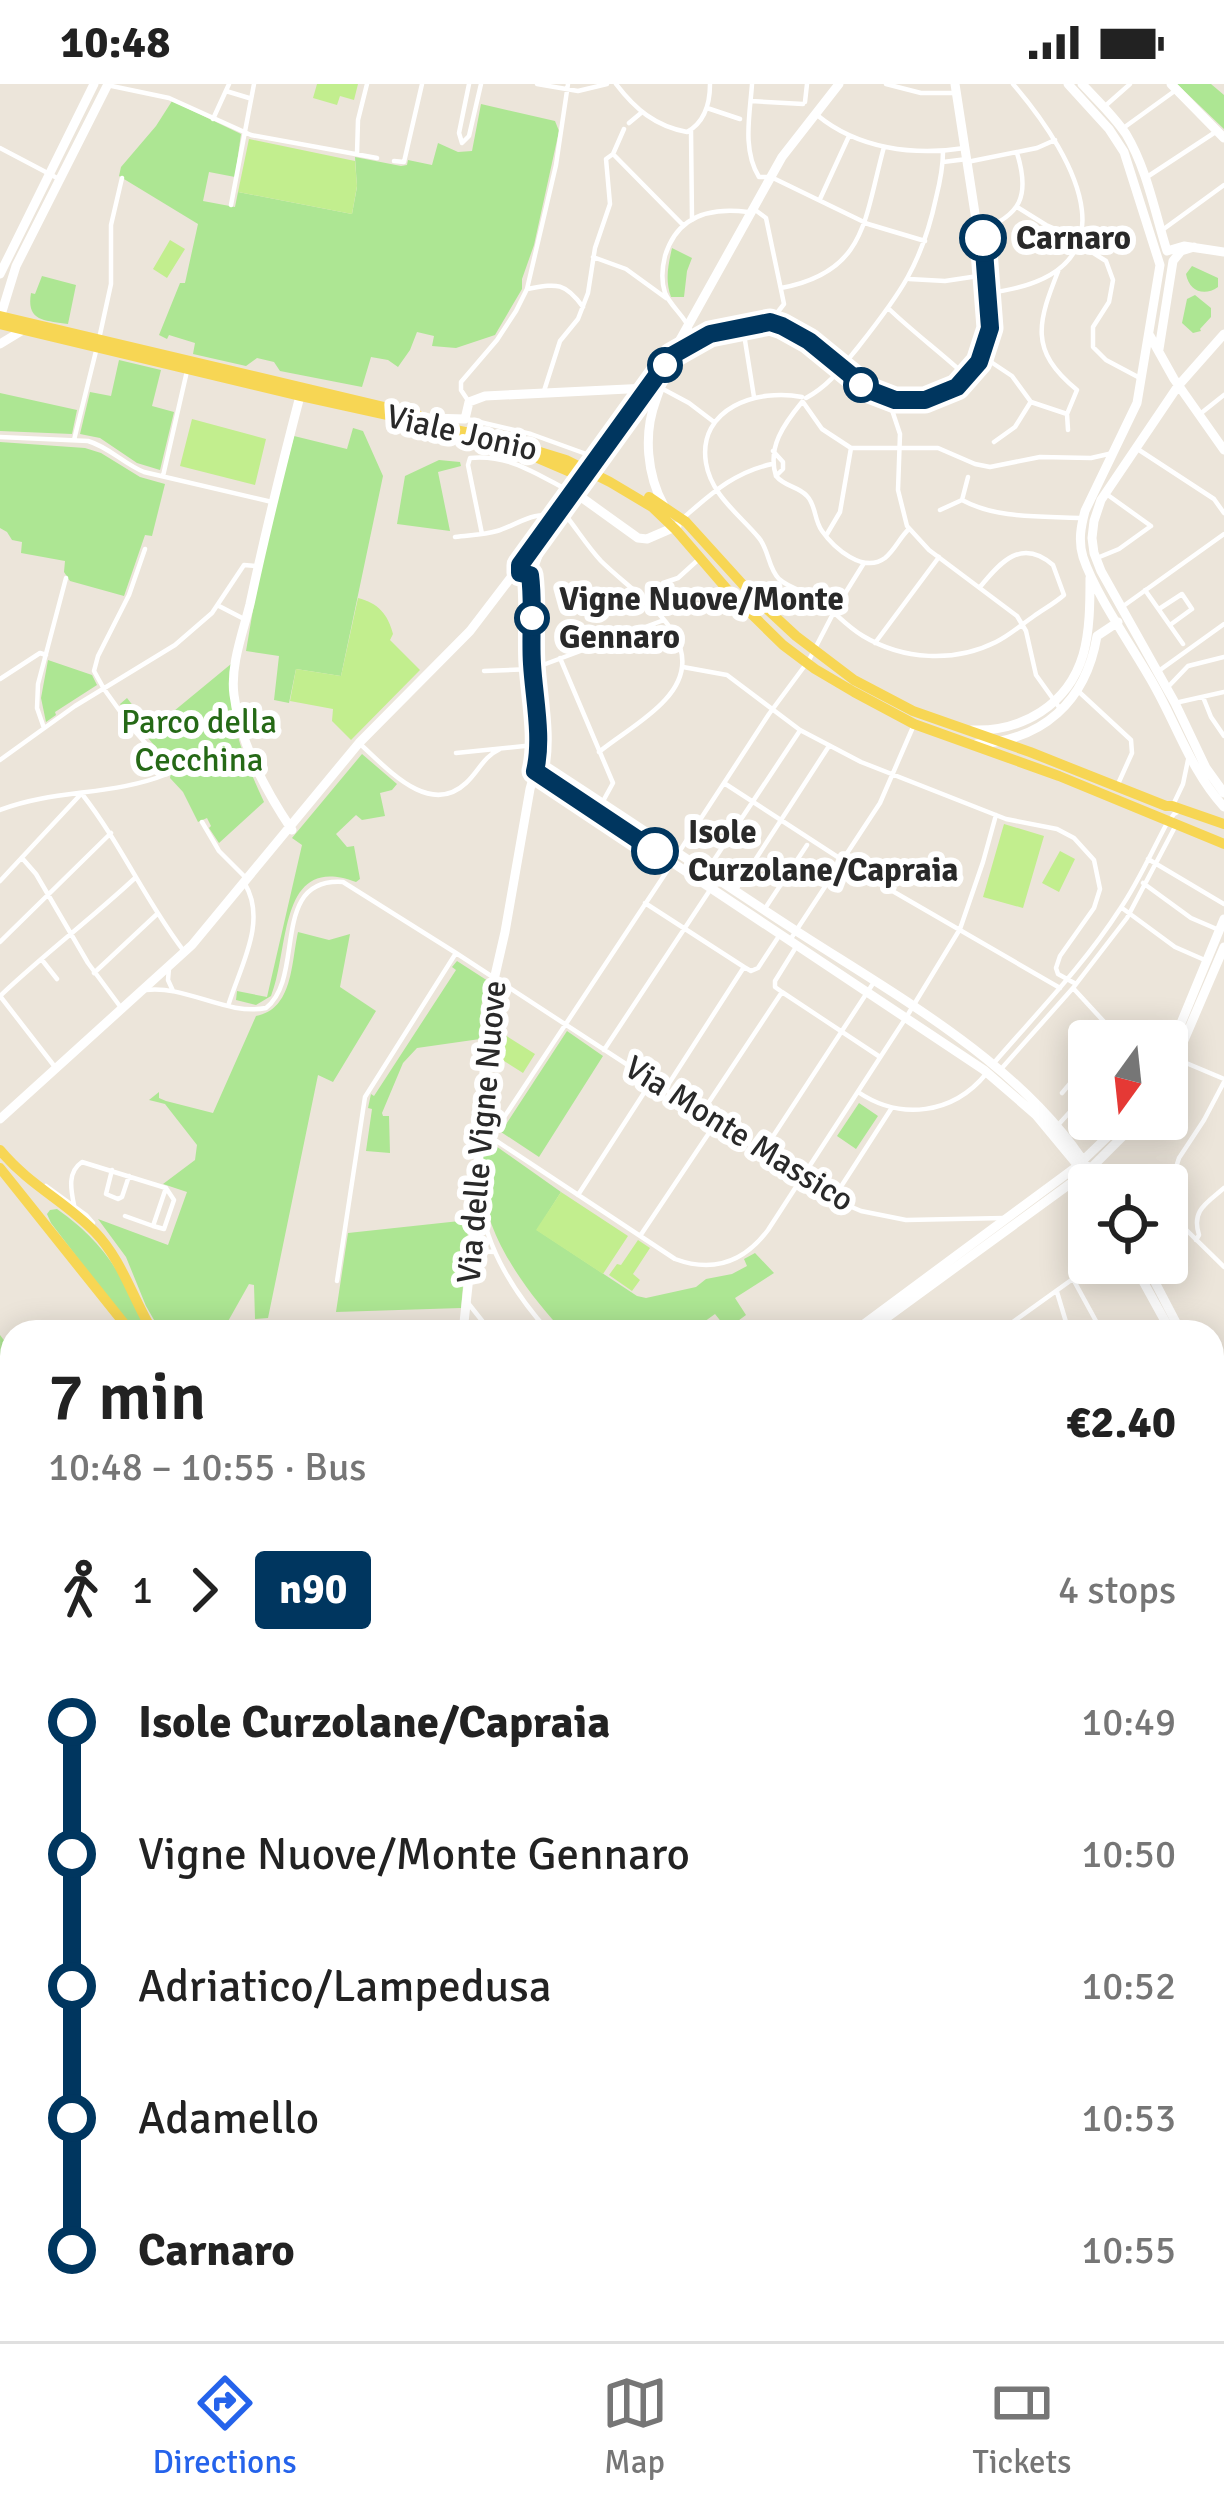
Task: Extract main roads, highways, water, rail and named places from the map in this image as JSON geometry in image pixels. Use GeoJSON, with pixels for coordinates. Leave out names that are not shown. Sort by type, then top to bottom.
{"type":"FeatureCollection","features":[{"type":"Feature","properties":{"kind":"main road","name":"Viale Jonio"},"geometry":{"type":"LineString","coordinates":[[0,319],[327,391],[554,449],[664,506],[673,526]]}},
{"type":"Feature","properties":{"kind":"main road","name":"Viale Jonio"},"geometry":{"type":"LineString","coordinates":[[98,343],[300,396],[542,451],[585,469],[641,500],[673,526],[757,621],[914,724],[1030,752],[1117,786],[1224,844]]}},
{"type":"Feature","properties":{"kind":"main road"},"geometry":{"type":"LineString","coordinates":[[406,419],[535,457],[585,477]]}},
{"type":"Feature","properties":{"kind":"main road","name":"Viale Jonio"},"geometry":{"type":"LineString","coordinates":[[673,526],[692,529],[811,658],[966,737],[1059,776],[1171,815],[1224,824]]}},
{"type":"Feature","properties":{"kind":"main road"},"geometry":{"type":"LineString","coordinates":[[0,1150],[30,1182],[76,1211],[92,1229],[120,1266],[147,1320]]}},
{"type":"Feature","properties":{"kind":"main road"},"geometry":{"type":"LineString","coordinates":[[0,1168],[121,1320]]}},
{"type":"Feature","properties":{"kind":"main road"},"geometry":{"type":"LineString","coordinates":[[62,1246],[47,1222],[46,1211],[58,1207],[76,1211]]}},
{"type":"Feature","properties":{"kind":"place","name":"Carnaro"},"geometry":{"type":"Point","coordinates":[983,238]}},
{"type":"Feature","properties":{"kind":"place","name":"Vigne Nuove/Monte Gennaro"},"geometry":{"type":"Point","coordinates":[532,618]}},
{"type":"Feature","properties":{"kind":"place","name":"Isole Curzolane/Capraia"},"geometry":{"type":"Point","coordinates":[655,851]}},
{"type":"Feature","properties":{"kind":"park label","name":"Parco della Cecchina"},"geometry":{"type":"Point","coordinates":[199,741]}}]}
